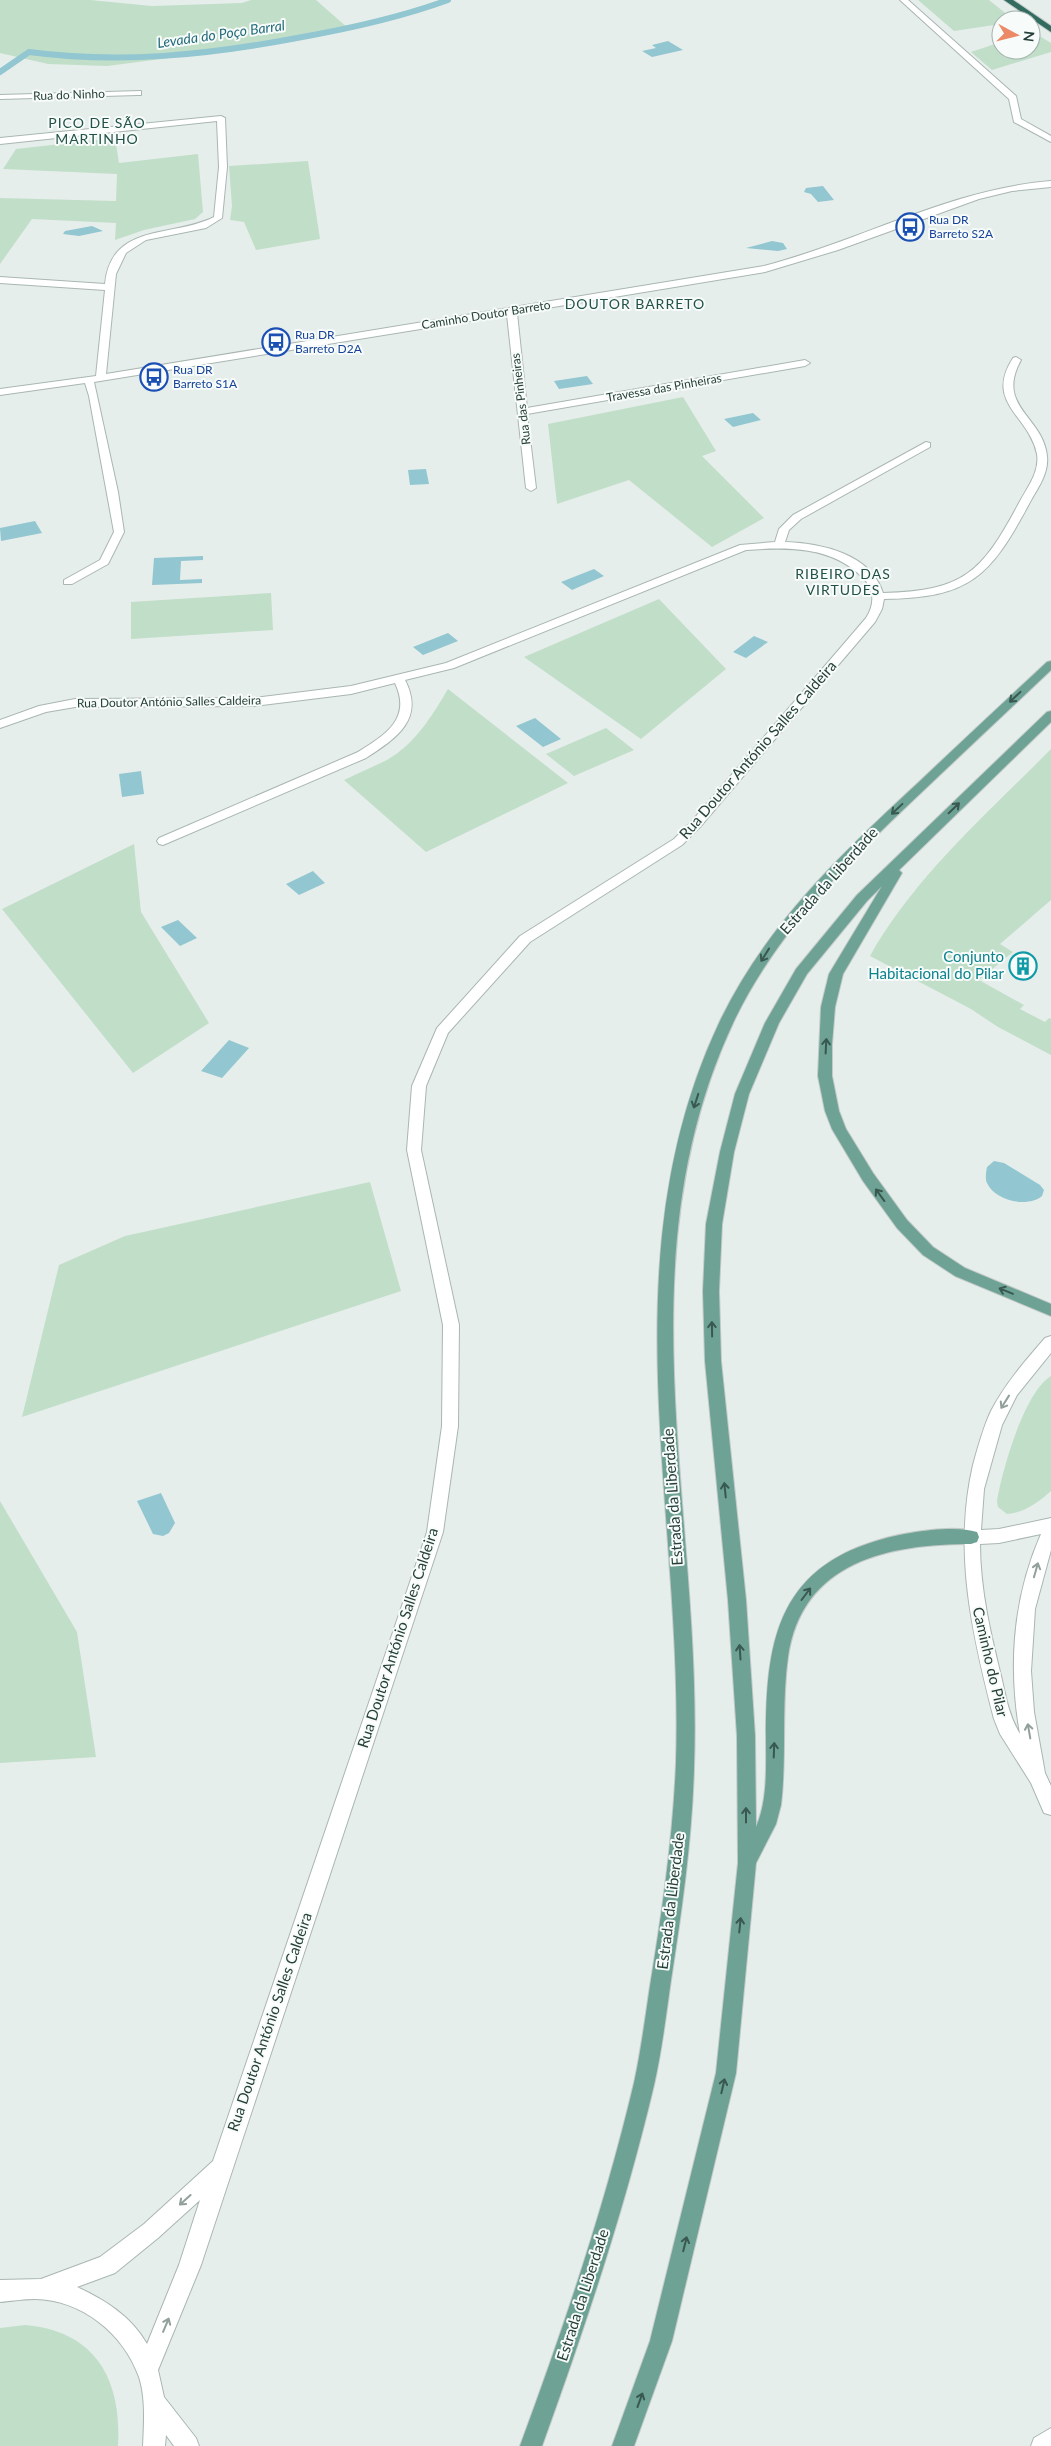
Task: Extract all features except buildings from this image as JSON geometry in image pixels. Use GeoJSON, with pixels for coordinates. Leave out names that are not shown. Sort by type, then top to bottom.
{"type":"FeatureCollection","features":[{"type":"Feature","properties":{"kind":"highway"},"geometry":{"type":"LineString","coordinates":[[1008,0],[1051,30]]}},
{"type":"Feature","properties":{"kind":"main road","name":"Estrada da Liberdade"},"geometry":{"type":"LineString","coordinates":[[531,2446],[577,2321],[613,2204],[645,2079],[673,1904],[685,1781],[685,1721],[681,1612],[667,1390],[665,1273],[676,1184],[691,1115],[705,1074],[740,994],[770,947],[799,909],[862,842],[1051,664]]}},
{"type":"Feature","properties":{"kind":"main road"},"geometry":{"type":"LineString","coordinates":[[623,2446],[661,2341],[726,2073],[746,1863],[746,1736],[736,1600],[713,1361],[711,1291],[714,1224],[726,1152],[742,1094],[772,1023],[800,972],[862,898],[1051,714]]}},
{"type":"Feature","properties":{"kind":"main road"},"geometry":{"type":"LineString","coordinates":[[906,854],[836,974],[828,1007],[825,1044],[826,1076],[832,1111],[839,1129],[868,1177],[902,1224],[928,1251],[960,1272],[1051,1310]]}},
{"type":"Feature","properties":{"kind":"main road"},"geometry":{"type":"LineString","coordinates":[[746,1863],[768,1818],[772,1795],[777,1688],[781,1650],[787,1626],[797,1606],[823,1574],[837,1563],[858,1553],[886,1544],[914,1539],[971,1537]]}},
{"type":"Feature","properties":{"kind":"street"},"geometry":{"type":"LineString","coordinates":[[904,0],[1013,98],[1018,120],[1051,139]]}},
{"type":"Feature","properties":{"kind":"street","name":"Rua do Ninho"},"geometry":{"type":"LineString","coordinates":[[0,97],[138,93]]}},
{"type":"Feature","properties":{"kind":"street"},"geometry":{"type":"LineString","coordinates":[[3,150],[4,141],[221,118],[223,167],[218,218],[204,226],[143,238],[127,246],[111,274],[100,379]]}},
{"type":"Feature","properties":{"kind":"street","name":"Caminho Doutor Barreto"},"geometry":{"type":"LineString","coordinates":[[0,392],[89,381],[765,269],[817,255],[984,193],[1024,186],[1051,184]]}},
{"type":"Feature","properties":{"kind":"street"},"geometry":{"type":"LineString","coordinates":[[0,280],[109,287]]}},
{"type":"Feature","properties":{"kind":"street","name":"Rua das Pinheiras"},"geometry":{"type":"LineString","coordinates":[[512,311],[512,328],[531,488]]}},
{"type":"Feature","properties":{"kind":"street"},"geometry":{"type":"LineString","coordinates":[[879,596],[904,596],[947,587],[974,575],[992,557],[1042,470],[1044,462],[1040,440],[1013,402],[1008,390],[1007,373],[1016,360]]}},
{"type":"Feature","properties":{"kind":"street","name":"Travessa das Pinheiras"},"geometry":{"type":"LineString","coordinates":[[523,412],[805,363]]}},
{"type":"Feature","properties":{"kind":"street"},"geometry":{"type":"LineString","coordinates":[[68,582],[104,562],[119,532],[114,492],[94,396],[89,381]]}},
{"type":"Feature","properties":{"kind":"street"},"geometry":{"type":"LineString","coordinates":[[780,544],[780,535],[786,525],[797,517],[926,445]]}},
{"type":"Feature","properties":{"kind":"street","name":"Rua Doutor António Salles Caldeira"},"geometry":{"type":"LineString","coordinates":[[0,724],[43,709],[75,703],[254,702],[351,690],[399,680],[450,666],[744,547],[780,544],[830,552],[847,558],[863,570],[876,586],[879,596],[878,609],[872,620],[684,836],[657,856],[525,939],[442,1032],[419,1086],[414,1150],[451,1324],[450,1426],[435,1532],[221,2167],[190,2265],[147,2370]]}},
{"type":"Feature","properties":{"kind":"street"},"geometry":{"type":"LineString","coordinates":[[163,841],[362,755],[386,740],[397,730],[404,718],[408,702],[405,689],[399,680]]}},
{"type":"Feature","properties":{"kind":"street","name":"Caminho do Pilar"},"geometry":{"type":"LineString","coordinates":[[1051,1342],[1033,1362],[1000,1410],[978,1477],[971,1520],[972,1572],[981,1629],[1003,1719],[1014,1742],[1038,1778],[1051,1807]]}},
{"type":"Feature","properties":{"kind":"street"},"geometry":{"type":"LineString","coordinates":[[1033,1362],[1051,1358]]}},
{"type":"Feature","properties":{"kind":"street"},"geometry":{"type":"LineString","coordinates":[[971,1537],[999,1536],[1051,1525]]}},
{"type":"Feature","properties":{"kind":"street","name":"Caminho do Pilar"},"geometry":{"type":"LineString","coordinates":[[1038,1778],[1022,1692],[1025,1608],[1039,1560],[1051,1530]]}},
{"type":"Feature","properties":{"kind":"street","name":"Rua Doutor António Salles Caldeira"},"geometry":{"type":"LineString","coordinates":[[44,2288],[107,2265],[151,2231],[221,2167]]}},
{"type":"Feature","properties":{"kind":"street"},"geometry":{"type":"LineString","coordinates":[[0,2291],[16,2288],[44,2288],[71,2294],[88,2302],[118,2322],[134,2344],[147,2370],[155,2403],[154,2446]]}},
{"type":"Feature","properties":{"kind":"street"},"geometry":{"type":"LineString","coordinates":[[155,2403],[188,2446]]}},
{"type":"Feature","properties":{"kind":"street"},"geometry":{"type":"LineString","coordinates":[[1042,2446],[1051,2439]]}},
{"type":"Feature","properties":{"kind":"green space"},"geometry":{"type":"Polygon","coordinates":[[[0,0],[90,0],[152,6],[242,3],[251,0],[316,0],[348,28],[255,47],[107,66],[48,64],[0,53],[0,0]]]}},
{"type":"Feature","properties":{"kind":"green space"},"geometry":{"type":"Polygon","coordinates":[[[918,0],[989,0],[1002,10],[991,10],[991,25],[954,31],[918,0]]]}},
{"type":"Feature","properties":{"kind":"green space"},"geometry":{"type":"Polygon","coordinates":[[[1041,37],[1051,43],[1051,52],[1041,55],[1041,37]]]}},
{"type":"Feature","properties":{"kind":"green space"},"geometry":{"type":"Polygon","coordinates":[[[991,45],[991,60],[1025,60],[992,70],[971,52],[991,45]]]}},
{"type":"Feature","properties":{"kind":"green space"},"geometry":{"type":"Polygon","coordinates":[[[115,138],[119,163],[198,154],[203,212],[195,219],[144,230],[115,240],[116,223],[32,219],[0,264],[0,198],[116,201],[117,174],[3,169],[16,149],[115,138]]]}},
{"type":"Feature","properties":{"kind":"green space"},"geometry":{"type":"Polygon","coordinates":[[[308,161],[320,239],[256,250],[244,222],[230,220],[232,206],[229,166],[308,161]]]}},
{"type":"Feature","properties":{"kind":"green space"},"geometry":{"type":"Polygon","coordinates":[[[683,397],[716,451],[702,456],[764,518],[712,547],[629,480],[557,504],[548,424],[683,397]]]}},
{"type":"Feature","properties":{"kind":"green space"},"geometry":{"type":"Polygon","coordinates":[[[271,593],[273,630],[131,639],[131,602],[271,593]]]}},
{"type":"Feature","properties":{"kind":"green space"},"geometry":{"type":"Polygon","coordinates":[[[659,599],[726,669],[641,739],[524,657],[659,599]]]}},
{"type":"Feature","properties":{"kind":"green space"},"geometry":{"type":"Polygon","coordinates":[[[448,689],[568,783],[426,852],[344,780],[387,760],[406,746],[422,729],[448,689]]]}},
{"type":"Feature","properties":{"kind":"green space"},"geometry":{"type":"Polygon","coordinates":[[[606,728],[634,750],[574,776],[546,754],[606,728]]]}},
{"type":"Feature","properties":{"kind":"green space"},"geometry":{"type":"Polygon","coordinates":[[[1051,749],[1051,900],[1000,944],[1013,952],[979,980],[1024,1005],[1020,1009],[1045,1022],[1049,1018],[1051,1019],[1051,1055],[998,1027],[971,1009],[870,956],[908,899],[930,872],[977,822],[1051,749]]]}},
{"type":"Feature","properties":{"kind":"green space"},"geometry":{"type":"Polygon","coordinates":[[[134,844],[141,912],[209,1023],[133,1073],[2,909],[134,844]]]}},
{"type":"Feature","properties":{"kind":"green space"},"geometry":{"type":"Polygon","coordinates":[[[370,1182],[401,1291],[22,1417],[59,1265],[125,1236],[370,1182]]]}},
{"type":"Feature","properties":{"kind":"green space"},"geometry":{"type":"Polygon","coordinates":[[[1051,1376],[1051,1491],[1031,1506],[1019,1512],[1007,1514],[998,1507],[997,1501],[1009,1452],[1023,1415],[1032,1398],[1041,1385],[1051,1376]]]}},
{"type":"Feature","properties":{"kind":"green space"},"geometry":{"type":"Polygon","coordinates":[[[0,1501],[77,1632],[96,1757],[0,1763],[0,1501]]]}},
{"type":"Feature","properties":{"kind":"green space"},"geometry":{"type":"Polygon","coordinates":[[[25,2325],[50,2329],[70,2337],[87,2349],[100,2363],[109,2380],[115,2400],[118,2422],[118,2446],[0,2446],[0,2328],[25,2325]]]}},
{"type":"Feature","properties":{"kind":"water"},"geometry":{"type":"Polygon","coordinates":[[[668,41],[683,50],[652,57],[642,51],[656,48],[652,45],[668,41]]]}},
{"type":"Feature","properties":{"kind":"water"},"geometry":{"type":"Polygon","coordinates":[[[823,186],[834,200],[818,202],[811,194],[804,192],[806,188],[823,186]]]}},
{"type":"Feature","properties":{"kind":"water"},"geometry":{"type":"Polygon","coordinates":[[[92,226],[103,231],[79,236],[63,234],[65,231],[92,226]]]}},
{"type":"Feature","properties":{"kind":"water"},"geometry":{"type":"Polygon","coordinates":[[[772,241],[783,243],[787,249],[778,251],[746,248],[772,241]]]}},
{"type":"Feature","properties":{"kind":"water"},"geometry":{"type":"Polygon","coordinates":[[[587,376],[593,384],[559,389],[554,381],[587,376]]]}},
{"type":"Feature","properties":{"kind":"water"},"geometry":{"type":"Polygon","coordinates":[[[753,413],[761,420],[733,427],[724,419],[753,413]]]}},
{"type":"Feature","properties":{"kind":"water"},"geometry":{"type":"Polygon","coordinates":[[[426,469],[429,484],[410,485],[408,470],[426,469]]]}},
{"type":"Feature","properties":{"kind":"water"},"geometry":{"type":"Polygon","coordinates":[[[35,521],[42,533],[1,541],[0,528],[35,521]]]}},
{"type":"Feature","properties":{"kind":"water"},"geometry":{"type":"Polygon","coordinates":[[[203,556],[203,560],[181,561],[180,580],[202,579],[202,583],[152,585],[154,558],[203,556]]]}},
{"type":"Feature","properties":{"kind":"water"},"geometry":{"type":"Polygon","coordinates":[[[594,569],[604,576],[572,590],[561,582],[594,569]]]}},
{"type":"Feature","properties":{"kind":"water"},"geometry":{"type":"Polygon","coordinates":[[[448,633],[458,641],[423,655],[413,647],[448,633]]]}},
{"type":"Feature","properties":{"kind":"water"},"geometry":{"type":"Polygon","coordinates":[[[754,636],[768,642],[746,658],[733,652],[754,636]]]}},
{"type":"Feature","properties":{"kind":"water"},"geometry":{"type":"Polygon","coordinates":[[[535,718],[561,739],[543,747],[516,726],[535,718]]]}},
{"type":"Feature","properties":{"kind":"water"},"geometry":{"type":"Polygon","coordinates":[[[141,771],[144,794],[122,797],[119,774],[141,771]]]}},
{"type":"Feature","properties":{"kind":"water"},"geometry":{"type":"Polygon","coordinates":[[[313,871],[325,883],[299,895],[286,884],[313,871]]]}},
{"type":"Feature","properties":{"kind":"water"},"geometry":{"type":"Polygon","coordinates":[[[178,920],[197,938],[180,946],[161,927],[178,920]]]}},
{"type":"Feature","properties":{"kind":"water"},"geometry":{"type":"Polygon","coordinates":[[[229,1040],[249,1048],[222,1078],[201,1071],[229,1040]]]}},
{"type":"Feature","properties":{"kind":"water"},"geometry":{"type":"Polygon","coordinates":[[[994,1161],[1004,1163],[1040,1185],[1044,1190],[1042,1196],[1029,1202],[1021,1202],[1012,1201],[997,1194],[991,1189],[986,1180],[987,1167],[994,1161]]]}},
{"type":"Feature","properties":{"kind":"water"},"geometry":{"type":"Polygon","coordinates":[[[161,1493],[175,1523],[169,1533],[163,1536],[153,1534],[137,1501],[161,1493]]]}},
{"type":"Feature","properties":{"kind":"waterway","name":"Levada do Poço Barral"},"geometry":{"type":"LineString","coordinates":[[0,72],[29,52],[63,56],[130,57],[163,56],[230,49],[354,27],[392,18],[448,0]]}},
{"type":"Feature","properties":{"kind":"place","name":"Rua DR Barreto S2A"},"geometry":{"type":"Point","coordinates":[910,227]}},
{"type":"Feature","properties":{"kind":"place","name":"Rua DR Barreto D2A"},"geometry":{"type":"Point","coordinates":[276,342]}},
{"type":"Feature","properties":{"kind":"place","name":"Rua DR Barreto S1A"},"geometry":{"type":"Point","coordinates":[154,377]}},
{"type":"Feature","properties":{"kind":"place","name":"Conjunto Habitacional do Pilar"},"geometry":{"type":"Point","coordinates":[1023,966]}},
{"type":"Feature","properties":{"kind":"district","name":"PICO DE SÃO MARTINHO"},"geometry":{"type":"Point","coordinates":[97,132]}},
{"type":"Feature","properties":{"kind":"district","name":"DOUTOR BARRETO"},"geometry":{"type":"Point","coordinates":[635,304]}},
{"type":"Feature","properties":{"kind":"district","name":"RIBEIRO DAS VIRTUDES"},"geometry":{"type":"Point","coordinates":[843,582]}}]}
